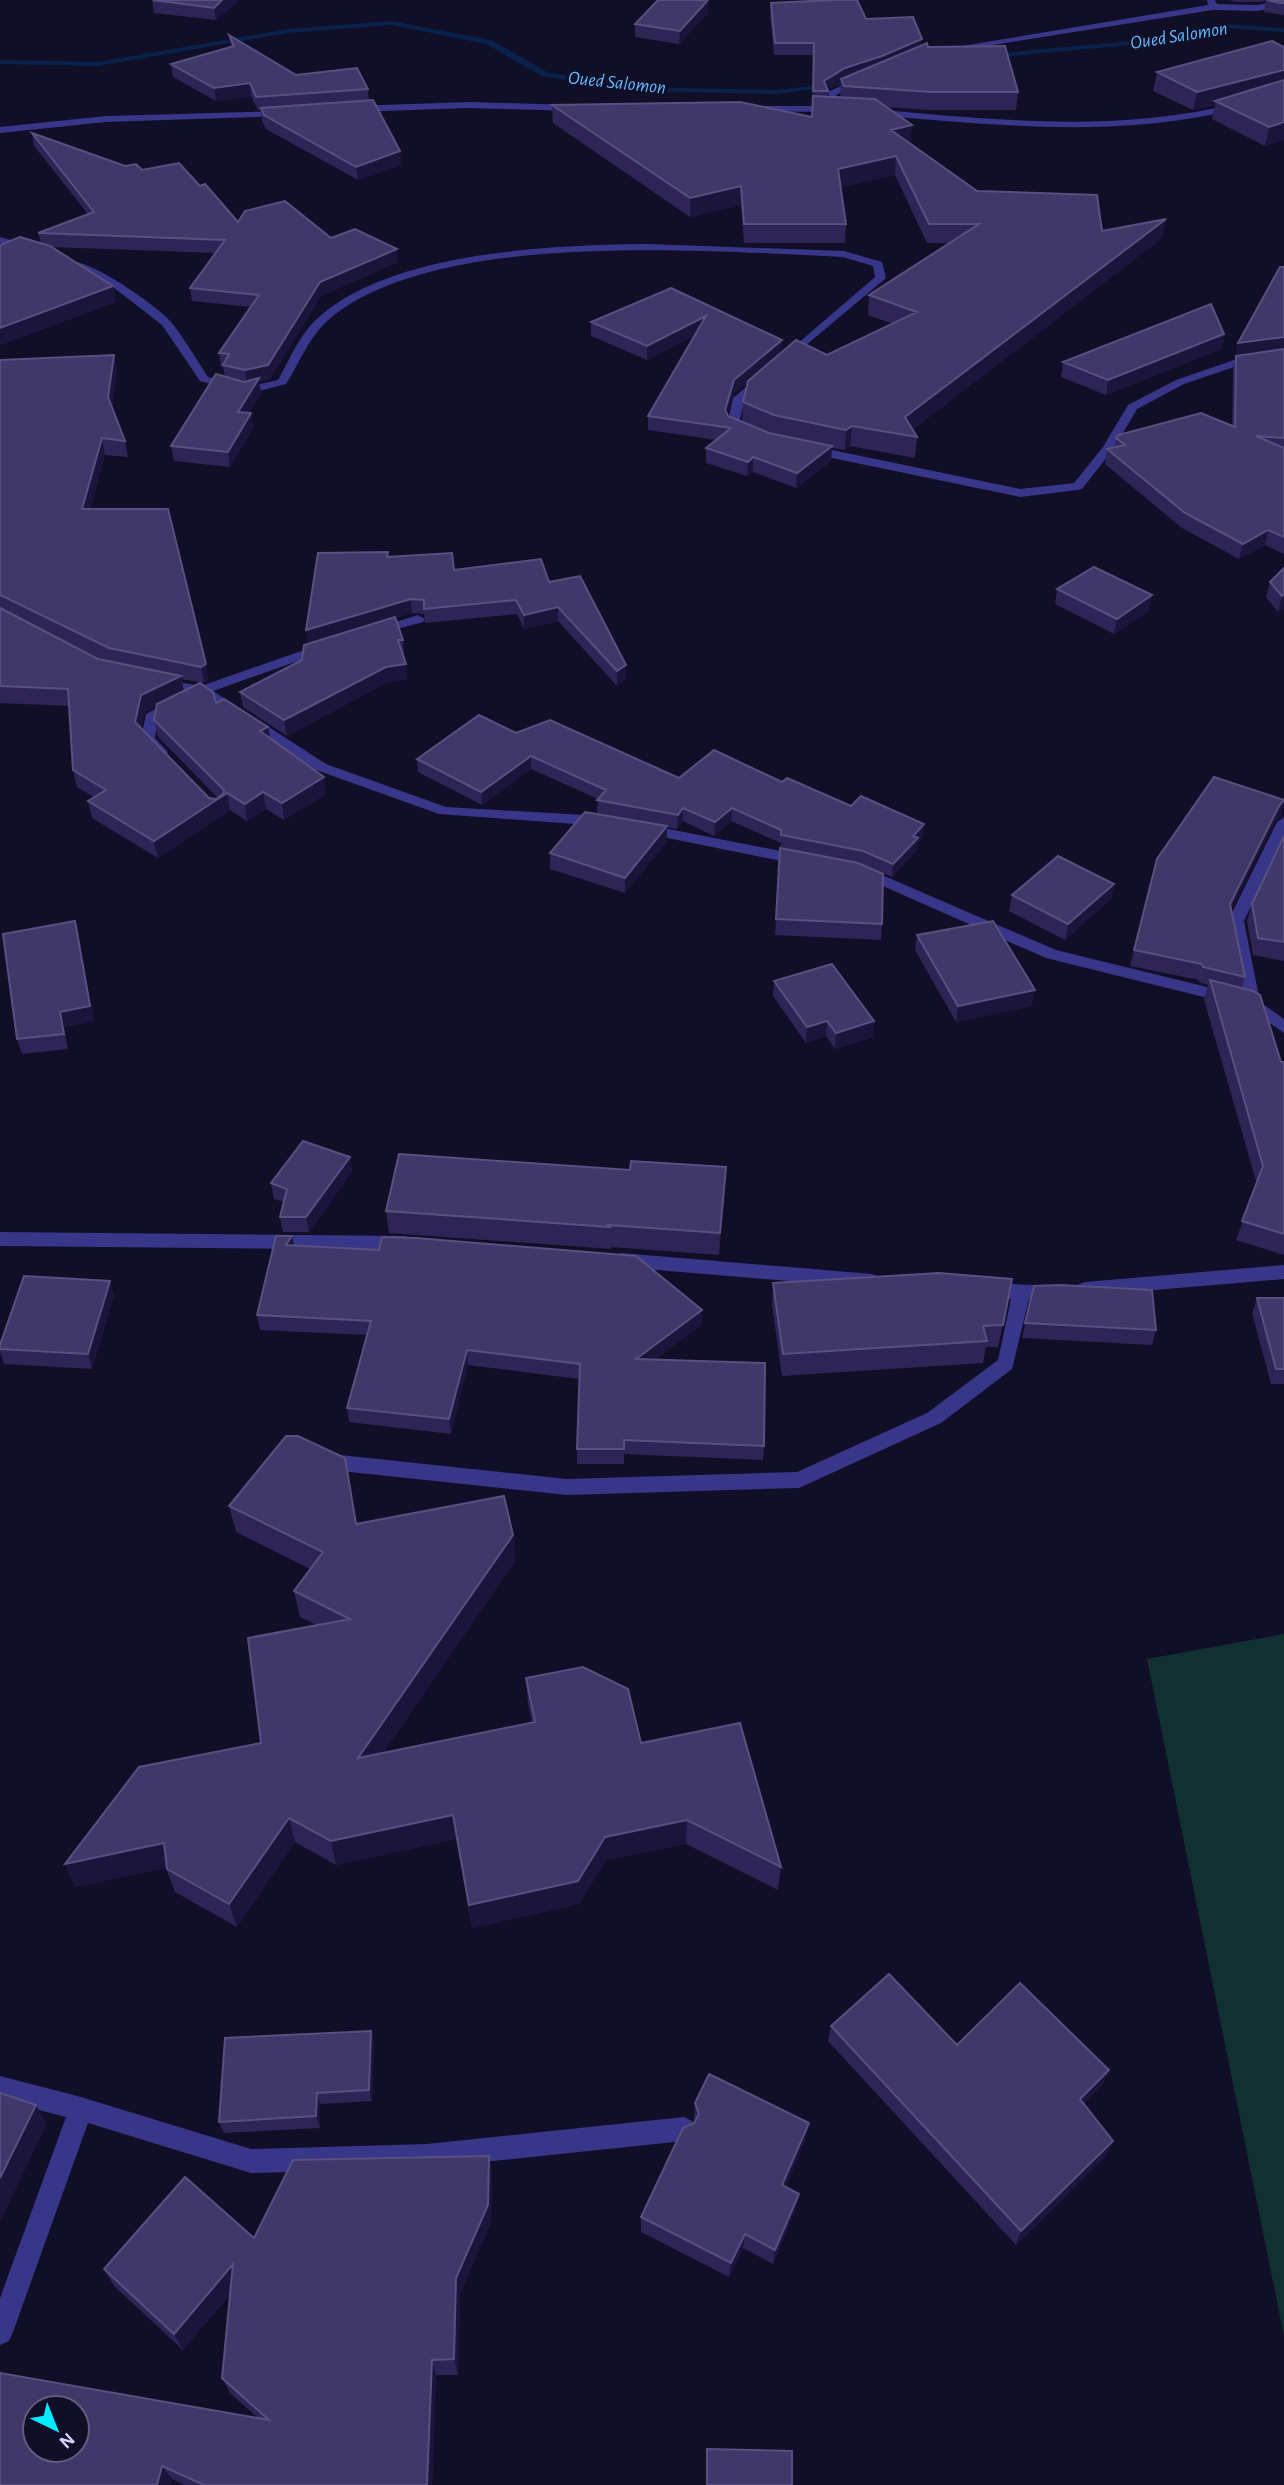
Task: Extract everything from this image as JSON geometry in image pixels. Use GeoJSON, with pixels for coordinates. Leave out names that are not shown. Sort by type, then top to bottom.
{"type":"FeatureCollection","features":[{"type":"Feature","properties":{"kind":"street"},"geometry":{"type":"LineString","coordinates":[[929,52],[1212,4],[1257,8],[1284,3]]}},
{"type":"Feature","properties":{"kind":"street"},"geometry":{"type":"LineString","coordinates":[[838,109],[831,94],[849,83],[873,76]]}},
{"type":"Feature","properties":{"kind":"street"},"geometry":{"type":"LineString","coordinates":[[863,111],[1025,123],[1128,124],[1211,114],[1248,103]]}},
{"type":"Feature","properties":{"kind":"street"},"geometry":{"type":"LineString","coordinates":[[338,110],[469,105],[590,108]]}},
{"type":"Feature","properties":{"kind":"street"},"geometry":{"type":"LineString","coordinates":[[741,109],[850,110]]}},
{"type":"Feature","properties":{"kind":"street"},"geometry":{"type":"LineString","coordinates":[[0,130],[106,119],[246,117],[299,113]]}},
{"type":"Feature","properties":{"kind":"street"},"geometry":{"type":"LineString","coordinates":[[0,240],[37,251]]}},
{"type":"Feature","properties":{"kind":"street"},"geometry":{"type":"LineString","coordinates":[[62,258],[117,285],[166,323],[204,379],[247,391],[282,382],[320,322],[348,301],[404,276],[501,255],[624,245],[844,254],[878,264],[881,278],[780,364]]}},
{"type":"Feature","properties":{"kind":"street"},"geometry":{"type":"LineString","coordinates":[[796,446],[1020,493],[1078,486],[1108,448],[1132,407],[1180,382],[1238,362],[1284,357]]}},
{"type":"Feature","properties":{"kind":"street"},"geometry":{"type":"LineString","coordinates":[[757,436],[733,425],[739,398],[770,372]]}},
{"type":"Feature","properties":{"kind":"street"},"geometry":{"type":"LineString","coordinates":[[358,635],[418,619]]}},
{"type":"Feature","properties":{"kind":"street"},"geometry":{"type":"LineString","coordinates":[[174,765],[148,739],[151,717],[202,690],[332,644]]}},
{"type":"Feature","properties":{"kind":"street"},"geometry":{"type":"LineString","coordinates":[[148,679],[202,690],[321,767],[444,811],[618,825],[822,864]]}},
{"type":"Feature","properties":{"kind":"street"},"geometry":{"type":"LineString","coordinates":[[1253,1004],[1236,921],[1284,822]]}},
{"type":"Feature","properties":{"kind":"street"},"geometry":{"type":"LineString","coordinates":[[848,869],[861,872],[1051,954],[1253,1004],[1284,1027]]}},
{"type":"Feature","properties":{"kind":"street"},"geometry":{"type":"LineString","coordinates":[[0,1239],[418,1243]]}},
{"type":"Feature","properties":{"kind":"street"},"geometry":{"type":"LineString","coordinates":[[596,1258],[884,1282]]}},
{"type":"Feature","properties":{"kind":"street"},"geometry":{"type":"LineString","coordinates":[[967,1288],[1021,1293],[1249,1277],[1284,1272]]}},
{"type":"Feature","properties":{"kind":"street"},"geometry":{"type":"LineString","coordinates":[[331,1462],[567,1487],[799,1480],[934,1418],[1006,1364],[1021,1293]]}},
{"type":"Feature","properties":{"kind":"street"},"geometry":{"type":"LineString","coordinates":[[0,2088],[81,2109],[251,2161],[427,2156],[684,2129]]}},
{"type":"Feature","properties":{"kind":"street"},"geometry":{"type":"LineString","coordinates":[[0,2332],[81,2109]]}},
{"type":"Feature","properties":{"kind":"green space"},"geometry":{"type":"Polygon","coordinates":[[[1284,1634],[1284,2336],[1147,1659],[1284,1634]]]}},
{"type":"Feature","properties":{"kind":"building"},"geometry":{"type":"Polygon","coordinates":[[[153,0],[222,0],[214,8],[153,0]]]}},
{"type":"Feature","properties":{"kind":"building"},"geometry":{"type":"Polygon","coordinates":[[[658,0],[708,0],[680,31],[635,24],[658,0]]]}},
{"type":"Feature","properties":{"kind":"building"},"geometry":{"type":"Polygon","coordinates":[[[857,0],[866,19],[913,17],[922,39],[845,68],[824,81],[828,91],[813,91],[814,43],[775,43],[771,3],[857,0]]]}},
{"type":"Feature","properties":{"kind":"building"},"geometry":{"type":"Polygon","coordinates":[[[1267,0],[1284,0],[1284,3],[1280,3],[1267,0]]]}},
{"type":"Feature","properties":{"kind":"building"},"geometry":{"type":"Polygon","coordinates":[[[229,35],[296,75],[357,68],[368,89],[256,97],[250,83],[214,88],[171,64],[234,46],[229,35]]]}},
{"type":"Feature","properties":{"kind":"building"},"geometry":{"type":"Polygon","coordinates":[[[1272,41],[1284,47],[1284,70],[1197,92],[1157,72],[1272,41]]]}},
{"type":"Feature","properties":{"kind":"building"},"geometry":{"type":"Polygon","coordinates":[[[927,43],[928,47],[1005,46],[1018,92],[930,92],[844,86],[841,79],[927,43]]]}},
{"type":"Feature","properties":{"kind":"building"},"geometry":{"type":"Polygon","coordinates":[[[1284,80],[1284,122],[1269,127],[1215,101],[1284,80]]]}},
{"type":"Feature","properties":{"kind":"building"},"geometry":{"type":"Polygon","coordinates":[[[813,96],[875,99],[912,125],[891,130],[977,191],[1097,195],[1102,231],[1166,219],[905,417],[917,437],[852,426],[846,430],[774,415],[743,402],[748,381],[796,340],[827,355],[917,312],[869,295],[979,224],[929,224],[896,156],[838,169],[846,224],[744,224],[741,186],[690,198],[552,105],[740,102],[812,117],[813,96]]]}},
{"type":"Feature","properties":{"kind":"building"},"geometry":{"type":"Polygon","coordinates":[[[373,100],[400,151],[356,167],[264,115],[261,108],[373,100]]]}},
{"type":"Feature","properties":{"kind":"building"},"geometry":{"type":"Polygon","coordinates":[[[32,133],[125,166],[136,164],[142,170],[179,163],[200,186],[205,184],[238,222],[245,211],[285,201],[331,238],[355,229],[397,249],[320,282],[268,365],[245,370],[223,365],[229,354],[219,353],[259,295],[190,288],[225,240],[38,233],[94,212],[32,133]]]}},
{"type":"Feature","properties":{"kind":"building"},"geometry":{"type":"Polygon","coordinates":[[[20,237],[50,246],[113,286],[0,328],[0,245],[20,237]]]}},
{"type":"Feature","properties":{"kind":"building"},"geometry":{"type":"Polygon","coordinates":[[[1280,267],[1284,267],[1284,337],[1238,343],[1280,267]]]}},
{"type":"Feature","properties":{"kind":"building"},"geometry":{"type":"Polygon","coordinates":[[[671,288],[782,340],[734,380],[725,410],[728,416],[769,433],[832,446],[797,473],[753,457],[748,462],[706,448],[731,428],[648,416],[706,316],[647,346],[591,322],[671,288]]]}},
{"type":"Feature","properties":{"kind":"building"},"geometry":{"type":"Polygon","coordinates":[[[1211,304],[1224,334],[1108,380],[1063,362],[1211,304]]]}},
{"type":"Feature","properties":{"kind":"building"},"geometry":{"type":"Polygon","coordinates":[[[1284,349],[1284,438],[1256,436],[1284,448],[1284,537],[1268,530],[1243,544],[1185,513],[1107,449],[1125,445],[1116,438],[1118,435],[1201,413],[1235,427],[1236,356],[1284,349]]]}},
{"type":"Feature","properties":{"kind":"building"},"geometry":{"type":"Polygon","coordinates":[[[114,355],[108,397],[125,441],[102,438],[82,509],[168,509],[206,664],[201,667],[109,648],[0,595],[0,360],[114,355]]]}},
{"type":"Feature","properties":{"kind":"building"},"geometry":{"type":"Polygon","coordinates":[[[216,374],[244,382],[259,378],[238,412],[251,413],[228,452],[171,446],[216,374]]]}},
{"type":"Feature","properties":{"kind":"building"},"geometry":{"type":"Polygon","coordinates":[[[388,552],[387,557],[452,553],[454,570],[541,559],[549,582],[580,576],[626,665],[617,671],[558,607],[524,615],[516,600],[424,609],[424,600],[411,599],[306,630],[318,553],[388,552]]]}},
{"type":"Feature","properties":{"kind":"building"},"geometry":{"type":"Polygon","coordinates":[[[1094,567],[1152,595],[1117,619],[1057,589],[1094,567]]]}},
{"type":"Feature","properties":{"kind":"building"},"geometry":{"type":"Polygon","coordinates":[[[1284,568],[1284,595],[1282,596],[1270,582],[1284,568]]]}},
{"type":"Feature","properties":{"kind":"building"},"geometry":{"type":"Polygon","coordinates":[[[0,608],[98,659],[181,676],[141,695],[135,722],[209,798],[216,799],[224,790],[154,720],[157,704],[200,683],[213,692],[216,703],[224,699],[268,727],[260,731],[324,777],[282,803],[263,792],[245,804],[227,793],[154,841],[88,801],[106,790],[73,770],[68,689],[0,686],[0,608]]]}},
{"type":"Feature","properties":{"kind":"building"},"geometry":{"type":"Polygon","coordinates":[[[395,617],[403,640],[398,640],[406,664],[386,667],[284,720],[240,692],[302,660],[304,645],[395,617]]]}},
{"type":"Feature","properties":{"kind":"building"},"geometry":{"type":"Polygon","coordinates":[[[479,715],[516,733],[550,720],[679,778],[714,750],[782,782],[787,778],[851,806],[861,796],[924,824],[913,836],[918,838],[893,864],[863,851],[781,835],[781,830],[732,808],[715,822],[683,808],[678,815],[597,800],[606,790],[531,756],[481,792],[417,759],[479,715]]]}},
{"type":"Feature","properties":{"kind":"building"},"geometry":{"type":"Polygon","coordinates":[[[1214,777],[1284,800],[1230,904],[1245,977],[1203,967],[1202,964],[1134,950],[1157,859],[1214,777]]]}},
{"type":"Feature","properties":{"kind":"building"},"geometry":{"type":"Polygon","coordinates":[[[585,812],[667,826],[625,878],[550,853],[585,812]]]}},
{"type":"Feature","properties":{"kind":"building"},"geometry":{"type":"Polygon","coordinates":[[[1284,836],[1284,942],[1258,938],[1252,904],[1284,836]]]}},
{"type":"Feature","properties":{"kind":"building"},"geometry":{"type":"Polygon","coordinates":[[[780,848],[858,863],[883,874],[882,924],[776,919],[780,848]]]}},
{"type":"Feature","properties":{"kind":"building"},"geometry":{"type":"Polygon","coordinates":[[[1058,856],[1114,884],[1068,924],[1012,895],[1058,856]]]}},
{"type":"Feature","properties":{"kind":"building"},"geometry":{"type":"Polygon","coordinates":[[[75,921],[90,1006],[60,1012],[64,1034],[17,1039],[3,934],[75,921]]]}},
{"type":"Feature","properties":{"kind":"building"},"geometry":{"type":"Polygon","coordinates":[[[993,921],[1035,990],[958,1006],[917,935],[993,921]]]}},
{"type":"Feature","properties":{"kind":"building"},"geometry":{"type":"Polygon","coordinates":[[[832,964],[874,1021],[836,1033],[827,1021],[807,1027],[774,981],[832,964]]]}},
{"type":"Feature","properties":{"kind":"building"},"geometry":{"type":"Polygon","coordinates":[[[1210,980],[1260,995],[1281,1062],[1284,1062],[1284,1234],[1242,1221],[1263,1166],[1210,980]]]}},
{"type":"Feature","properties":{"kind":"building"},"geometry":{"type":"Polygon","coordinates":[[[303,1141],[350,1157],[306,1217],[280,1217],[287,1189],[271,1183],[303,1141]]]}},
{"type":"Feature","properties":{"kind":"building"},"geometry":{"type":"Polygon","coordinates":[[[399,1154],[630,1170],[631,1161],[726,1167],[720,1233],[386,1211],[399,1154]]]}},
{"type":"Feature","properties":{"kind":"building"},"geometry":{"type":"Polygon","coordinates":[[[276,1236],[292,1236],[286,1245],[379,1250],[382,1237],[416,1238],[636,1256],[702,1310],[636,1359],[765,1363],[764,1446],[624,1440],[624,1449],[577,1449],[580,1364],[467,1350],[449,1419],[347,1408],[371,1321],[257,1315],[276,1236]]]}},
{"type":"Feature","properties":{"kind":"building"},"geometry":{"type":"Polygon","coordinates":[[[939,1273],[1012,1279],[1003,1325],[983,1326],[987,1341],[783,1354],[773,1283],[939,1273]]]}},
{"type":"Feature","properties":{"kind":"building"},"geometry":{"type":"Polygon","coordinates":[[[24,1276],[110,1281],[88,1354],[0,1349],[24,1276]]]}},
{"type":"Feature","properties":{"kind":"building"},"geometry":{"type":"Polygon","coordinates":[[[1034,1286],[1152,1290],[1156,1330],[1025,1323],[1034,1286]]]}},
{"type":"Feature","properties":{"kind":"building"},"geometry":{"type":"Polygon","coordinates":[[[1257,1298],[1284,1298],[1284,1369],[1276,1369],[1257,1298]]]}},
{"type":"Feature","properties":{"kind":"building"},"geometry":{"type":"Polygon","coordinates":[[[286,1436],[298,1436],[345,1458],[356,1524],[504,1496],[513,1535],[358,1758],[535,1722],[526,1678],[583,1667],[628,1689],[641,1743],[740,1723],[781,1867],[687,1820],[605,1837],[578,1881],[469,1905],[453,1815],[331,1841],[289,1818],[229,1904],[167,1869],[164,1843],[65,1864],[139,1767],[261,1743],[248,1638],[350,1619],[294,1591],[323,1552],[229,1506],[286,1436]]]}},
{"type":"Feature","properties":{"kind":"building"},"geometry":{"type":"Polygon","coordinates":[[[889,1974],[957,2045],[1020,1983],[1109,2070],[1080,2099],[1113,2141],[1021,2231],[831,2026],[889,1974]]]}},
{"type":"Feature","properties":{"kind":"building"},"geometry":{"type":"Polygon","coordinates":[[[371,2031],[369,2090],[317,2093],[316,2116],[219,2122],[225,2038],[371,2031]]]}},
{"type":"Feature","properties":{"kind":"building"},"geometry":{"type":"Polygon","coordinates":[[[709,2074],[809,2123],[782,2185],[799,2194],[775,2250],[745,2234],[731,2263],[641,2217],[683,2128],[694,2123],[699,2114],[695,2103],[709,2074]]]}},
{"type":"Feature","properties":{"kind":"building"},"geometry":{"type":"Polygon","coordinates":[[[0,2093],[36,2105],[0,2178],[0,2093]]]}},
{"type":"Feature","properties":{"kind":"building"},"geometry":{"type":"Polygon","coordinates":[[[489,2156],[488,2205],[456,2278],[454,2359],[432,2360],[427,2485],[204,2485],[162,2466],[157,2485],[0,2485],[0,2373],[269,2420],[222,2378],[233,2264],[174,2334],[104,2269],[185,2177],[254,2238],[293,2160],[489,2156]]]}},
{"type":"Feature","properties":{"kind":"building"},"geometry":{"type":"Polygon","coordinates":[[[707,2449],[792,2451],[792,2485],[707,2485],[707,2449]]]}},
{"type":"Feature","properties":{"kind":"waterway","name":"Oued Salomon"},"geometry":{"type":"LineString","coordinates":[[0,62],[98,64],[288,31],[392,23],[488,42],[545,74],[631,89],[778,92],[857,82]]}},
{"type":"Feature","properties":{"kind":"waterway","name":"Oued Salomon"},"geometry":{"type":"LineString","coordinates":[[990,56],[1131,43],[1228,26],[1284,30]]}}]}
